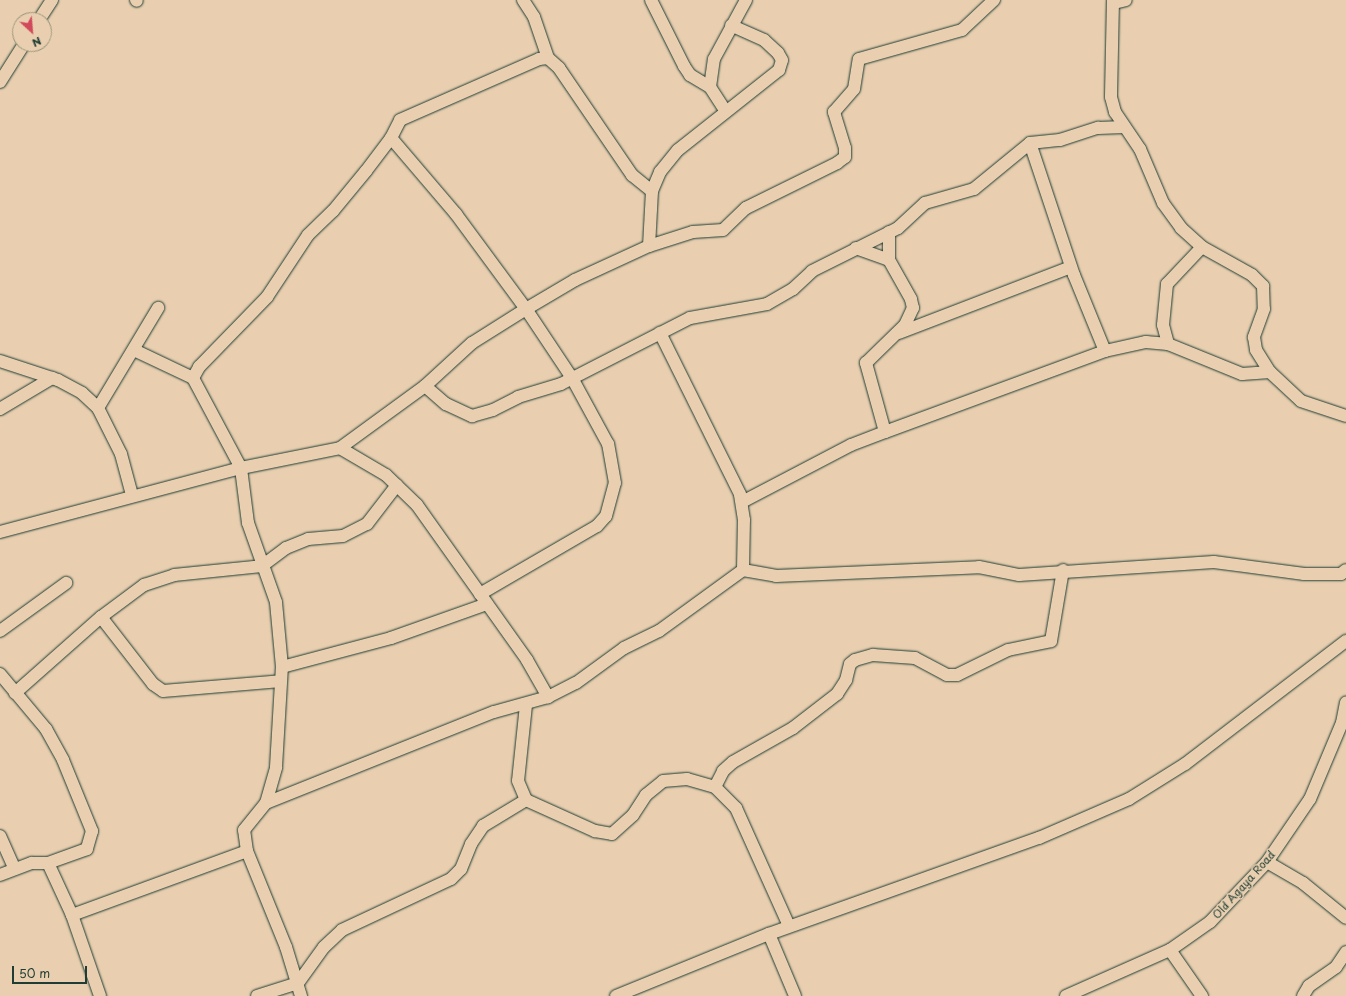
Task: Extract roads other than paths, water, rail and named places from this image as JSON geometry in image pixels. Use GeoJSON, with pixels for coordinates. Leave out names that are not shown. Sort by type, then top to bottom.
{"type":"FeatureCollection","features":[{"type":"Feature","properties":{"kind":"street"},"geometry":{"type":"LineString","coordinates":[[44,12],[52,0]]}},
{"type":"Feature","properties":{"kind":"street"},"geometry":{"type":"LineString","coordinates":[[523,0],[534,17],[548,58],[632,175],[652,191]]}},
{"type":"Feature","properties":{"kind":"street"},"geometry":{"type":"LineString","coordinates":[[650,0],[690,75],[710,88],[725,110]]}},
{"type":"Feature","properties":{"kind":"street"},"geometry":{"type":"LineString","coordinates":[[710,88],[714,59],[731,25],[746,0]]}},
{"type":"Feature","properties":{"kind":"street"},"geometry":{"type":"LineString","coordinates":[[0,532],[132,495],[241,468],[340,448],[424,386],[472,342],[575,280],[649,246],[693,232],[723,230],[746,208],[837,163],[845,157],[845,148],[834,112],[854,89],[859,59],[962,30],[994,0]]}},
{"type":"Feature","properties":{"kind":"street"},"geometry":{"type":"LineString","coordinates":[[1117,1],[1111,97],[1124,127],[1140,149],[1163,203],[1181,228],[1202,248],[1252,275],[1263,286],[1266,295],[1254,337],[1256,350],[1270,372],[1301,401],[1346,416]]}},
{"type":"Feature","properties":{"kind":"street"},"geometry":{"type":"LineString","coordinates":[[649,246],[652,191],[666,162],[725,110],[772,79],[782,60],[764,40],[731,25]]}},
{"type":"Feature","properties":{"kind":"street"},"geometry":{"type":"LineString","coordinates":[[0,82],[19,52]]}},
{"type":"Feature","properties":{"kind":"street"},"geometry":{"type":"LineString","coordinates":[[193,378],[199,367],[267,297],[308,235],[333,211],[391,138],[400,120],[539,59],[548,58]]}},
{"type":"Feature","properties":{"kind":"street"},"geometry":{"type":"LineString","coordinates":[[424,386],[446,404],[472,416],[572,378],[690,318],[767,304],[793,289],[812,271],[889,232],[925,203],[974,189],[1030,143],[1060,140],[1098,128],[1124,127]]}},
{"type":"Feature","properties":{"kind":"street"},"geometry":{"type":"LineString","coordinates":[[391,138],[456,214],[526,309],[572,378],[608,444],[614,483],[606,516],[597,526],[480,594]]}},
{"type":"Feature","properties":{"kind":"street"},"geometry":{"type":"LineString","coordinates":[[1030,143],[1071,267],[1105,351]]}},
{"type":"Feature","properties":{"kind":"street"},"geometry":{"type":"LineString","coordinates":[[884,432],[866,363],[905,325],[913,308],[889,260],[889,232]]}},
{"type":"Feature","properties":{"kind":"street"},"geometry":{"type":"LineString","coordinates":[[856,248],[889,260]]}},
{"type":"Feature","properties":{"kind":"street"},"geometry":{"type":"LineString","coordinates":[[1168,344],[1163,325],[1167,284],[1202,248]]}},
{"type":"Feature","properties":{"kind":"street"},"geometry":{"type":"LineString","coordinates":[[895,335],[1071,267]]}},
{"type":"Feature","properties":{"kind":"street"},"geometry":{"type":"LineString","coordinates":[[98,408],[158,308]]}},
{"type":"Feature","properties":{"kind":"street"},"geometry":{"type":"LineString","coordinates":[[660,332],[742,502],[743,570]]}},
{"type":"Feature","properties":{"kind":"street"},"geometry":{"type":"LineString","coordinates":[[742,502],[851,445],[1105,351],[1146,342],[1168,344],[1242,374],[1270,372]]}},
{"type":"Feature","properties":{"kind":"street"},"geometry":{"type":"LineString","coordinates":[[134,350],[193,378],[241,468],[248,523],[276,602],[282,667],[276,767],[266,803],[244,830],[247,851],[298,982],[302,996]]}},
{"type":"Feature","properties":{"kind":"street"},"geometry":{"type":"LineString","coordinates":[[0,361],[52,378],[82,393],[98,408],[121,454],[132,495]]}},
{"type":"Feature","properties":{"kind":"street"},"geometry":{"type":"LineString","coordinates":[[0,409],[52,378]]}},
{"type":"Feature","properties":{"kind":"street"},"geometry":{"type":"LineString","coordinates":[[340,448],[364,460],[396,485],[437,529],[480,594],[528,660],[548,698]]}},
{"type":"Feature","properties":{"kind":"street"},"geometry":{"type":"LineString","coordinates":[[16,693],[101,617],[144,585],[174,575],[262,566],[286,548],[308,539],[343,536],[367,524],[396,485]]}},
{"type":"Feature","properties":{"kind":"street"},"geometry":{"type":"LineString","coordinates":[[266,803],[494,712],[526,705],[548,698],[576,683],[624,648],[659,631],[743,570],[776,576],[979,567],[1019,575],[1063,570],[1214,562],[1304,574],[1342,574],[1346,570]]}},
{"type":"Feature","properties":{"kind":"street"},"geometry":{"type":"LineString","coordinates":[[715,788],[723,771],[733,762],[793,728],[837,694],[846,680],[850,664],[855,660],[873,655],[915,658],[947,675],[957,675],[1008,650],[1051,641],[1063,570]]}},
{"type":"Feature","properties":{"kind":"street"},"geometry":{"type":"LineString","coordinates":[[0,631],[66,583]]}},
{"type":"Feature","properties":{"kind":"street"},"geometry":{"type":"LineString","coordinates":[[282,667],[391,638],[487,604]]}},
{"type":"Feature","properties":{"kind":"street"},"geometry":{"type":"LineString","coordinates":[[101,617],[153,684],[164,691],[281,681]]}},
{"type":"Feature","properties":{"kind":"street"},"geometry":{"type":"LineString","coordinates":[[616,996],[789,926],[1040,838],[1129,799],[1185,764],[1346,641]]}},
{"type":"Feature","properties":{"kind":"street"},"geometry":{"type":"LineString","coordinates":[[0,674],[46,729],[92,831],[87,849],[48,863],[32,863],[0,875]]}},
{"type":"Feature","properties":{"kind":"street","name":"Old Agaya Road"},"geometry":{"type":"LineString","coordinates":[[1066,996],[1170,950],[1210,922],[1267,862],[1310,799],[1344,724],[1346,702]]}},
{"type":"Feature","properties":{"kind":"street"},"geometry":{"type":"LineString","coordinates":[[526,705],[518,782],[526,800],[595,831],[612,834],[622,829],[646,795],[664,781],[687,779],[715,788],[736,808],[789,926]]}},
{"type":"Feature","properties":{"kind":"street"},"geometry":{"type":"LineString","coordinates":[[256,996],[298,982],[324,947],[342,930],[451,878],[461,869],[471,844],[483,826],[526,800]]}},
{"type":"Feature","properties":{"kind":"street"},"geometry":{"type":"LineString","coordinates":[[0,836],[15,869]]}},
{"type":"Feature","properties":{"kind":"street"},"geometry":{"type":"LineString","coordinates":[[72,915],[247,851]]}},
{"type":"Feature","properties":{"kind":"street"},"geometry":{"type":"LineString","coordinates":[[1267,862],[1303,883],[1346,918]]}},
{"type":"Feature","properties":{"kind":"street"},"geometry":{"type":"LineString","coordinates":[[48,863],[72,915],[100,996]]}},
{"type":"Feature","properties":{"kind":"street"},"geometry":{"type":"LineString","coordinates":[[769,934],[795,996]]}},
{"type":"Feature","properties":{"kind":"street"},"geometry":{"type":"LineString","coordinates":[[1170,950],[1202,996]]}},
{"type":"Feature","properties":{"kind":"street"},"geometry":{"type":"LineString","coordinates":[[1303,996],[1309,986],[1336,967],[1346,952]]}}]}
